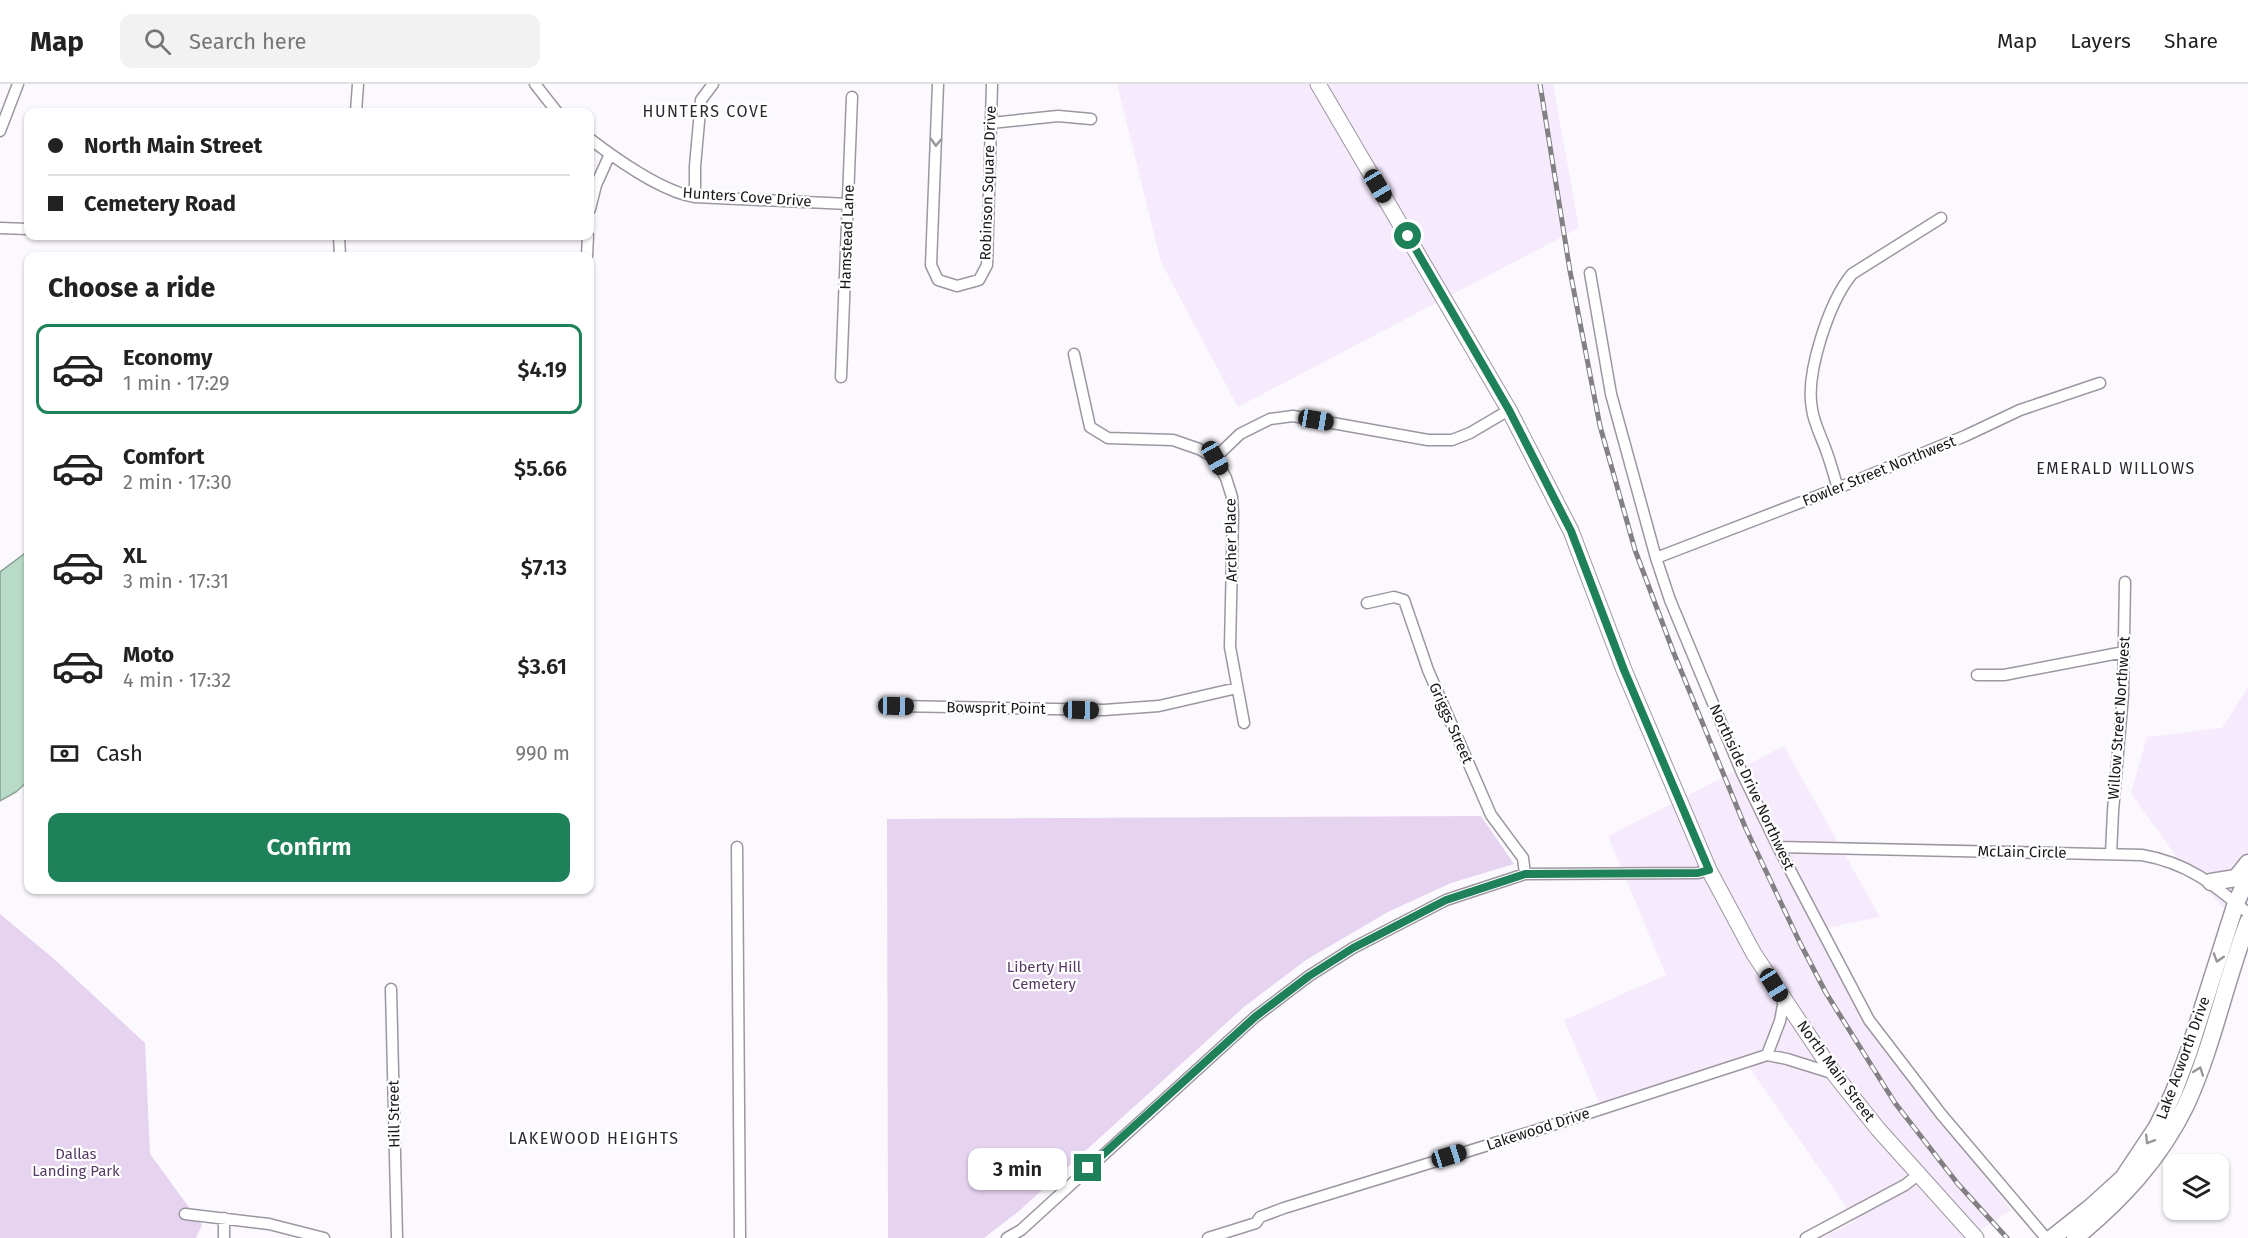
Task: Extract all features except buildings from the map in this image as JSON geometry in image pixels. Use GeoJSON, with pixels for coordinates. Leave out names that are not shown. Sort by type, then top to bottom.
{"type":"FeatureCollection","features":[{"type":"Feature","properties":{"kind":"main road","name":"North Main Street"},"geometry":{"type":"LineString","coordinates":[[1318,84],[1509,410],[1571,531],[1624,670],[1709,870],[1755,954],[1835,1075],[1878,1129],[1977,1238]]}},
{"type":"Feature","properties":{"kind":"main road"},"geometry":{"type":"LineString","coordinates":[[2211,882],[2236,878],[2248,863]]}},
{"type":"Feature","properties":{"kind":"main road","name":"Lake Acworth Drive"},"geometry":{"type":"LineString","coordinates":[[2074,1232],[2123,1178],[2142,1152],[2165,1113],[2242,908],[2248,877]]}},
{"type":"Feature","properties":{"kind":"main road","name":"Lake Acworth Drive"},"geometry":{"type":"LineString","coordinates":[[2052,1238],[2074,1232],[2100,1218],[2138,1180],[2169,1136],[2196,1081],[2248,922]]}},
{"type":"Feature","properties":{"kind":"main road"},"geometry":{"type":"LineString","coordinates":[[2232,968],[2248,944]]}},
{"type":"Feature","properties":{"kind":"street"},"geometry":{"type":"LineString","coordinates":[[0,131],[18,84]]}},
{"type":"Feature","properties":{"kind":"street"},"geometry":{"type":"LineString","coordinates":[[356,108],[358,84]]}},
{"type":"Feature","properties":{"kind":"street"},"geometry":{"type":"LineString","coordinates":[[535,84],[554,108]]}},
{"type":"Feature","properties":{"kind":"street"},"geometry":{"type":"LineString","coordinates":[[695,197],[695,166],[701,100],[713,84]]}},
{"type":"Feature","properties":{"kind":"street","name":"Robinson Square Drive"},"geometry":{"type":"LineString","coordinates":[[938,84],[931,265],[938,280],[957,286],[979,280],[987,264],[992,84]]}},
{"type":"Feature","properties":{"kind":"street","name":"Hamstead Lane"},"geometry":{"type":"LineString","coordinates":[[841,377],[852,97]]}},
{"type":"Feature","properties":{"kind":"street"},"geometry":{"type":"LineString","coordinates":[[991,123],[1058,116],[1091,119]]}},
{"type":"Feature","properties":{"kind":"street","name":"Hunters Cove Drive"},"geometry":{"type":"LineString","coordinates":[[594,142],[610,154],[680,194],[695,197],[849,204]]}},
{"type":"Feature","properties":{"kind":"street"},"geometry":{"type":"LineString","coordinates":[[594,193],[610,154]]}},
{"type":"Feature","properties":{"kind":"street"},"geometry":{"type":"LineString","coordinates":[[1838,488],[1813,418],[1810,397],[1817,356],[1831,310],[1839,291],[1851,274],[1941,218]]}},
{"type":"Feature","properties":{"kind":"street"},"geometry":{"type":"LineString","coordinates":[[0,228],[24,229]]}},
{"type":"Feature","properties":{"kind":"street","name":"Northside Drive Northwest"},"geometry":{"type":"LineString","coordinates":[[1590,273],[1611,394],[1656,558],[1670,600],[1742,773],[1778,847],[1869,1020],[1941,1114],[2046,1238]]}},
{"type":"Feature","properties":{"kind":"street"},"geometry":{"type":"LineString","coordinates":[[1074,354],[1090,427],[1108,438],[1173,440],[1199,449],[1215,458],[1240,434],[1270,419],[1293,416],[1428,440],[1452,440],[1470,434],[1509,410]]}},
{"type":"Feature","properties":{"kind":"street","name":"Fowler Street Northwest"},"geometry":{"type":"LineString","coordinates":[[1656,558],[1838,488],[1965,436],[2020,410],[2100,383]]}},
{"type":"Feature","properties":{"kind":"street","name":"Archer Place"},"geometry":{"type":"LineString","coordinates":[[1215,458],[1226,478],[1232,497],[1230,647],[1244,723]]}},
{"type":"Feature","properties":{"kind":"street","name":"Willow Street Northwest"},"geometry":{"type":"LineString","coordinates":[[2111,854],[2123,695],[2125,582]]}},
{"type":"Feature","properties":{"kind":"street","name":"Griggs Street"},"geometry":{"type":"LineString","coordinates":[[1367,603],[1394,597],[1404,600],[1428,670],[1491,815],[1523,858],[1525,874]]}},
{"type":"Feature","properties":{"kind":"street"},"geometry":{"type":"LineString","coordinates":[[1977,675],[2004,675],[2124,652]]}},
{"type":"Feature","properties":{"kind":"street","name":"Bowsprit Point"},"geometry":{"type":"LineString","coordinates":[[896,706],[1104,710],[1159,705],[1237,688]]}},
{"type":"Feature","properties":{"kind":"street"},"geometry":{"type":"LineString","coordinates":[[737,847],[740,1238]]}},
{"type":"Feature","properties":{"kind":"street","name":"McLain Circle"},"geometry":{"type":"LineString","coordinates":[[1778,847],[2142,855],[2180,864],[2211,882],[2242,908]]}},
{"type":"Feature","properties":{"kind":"street"},"geometry":{"type":"LineString","coordinates":[[1007,1238],[1021,1230],[1255,1017],[1309,976],[1353,948],[1446,900],[1525,874],[1698,873],[1709,870]]}},
{"type":"Feature","properties":{"kind":"street","name":"Hill Street"},"geometry":{"type":"LineString","coordinates":[[391,989],[397,1238]]}},
{"type":"Feature","properties":{"kind":"street"},"geometry":{"type":"LineString","coordinates":[[1767,1055],[1780,1021],[1784,1000]]}},
{"type":"Feature","properties":{"kind":"street","name":"Lakewood Drive"},"geometry":{"type":"LineString","coordinates":[[1208,1238],[1256,1223],[1260,1217],[1284,1208],[1537,1130],[1767,1055],[1796,1061],[1835,1075]]}},
{"type":"Feature","properties":{"kind":"street"},"geometry":{"type":"LineString","coordinates":[[1806,1238],[1919,1174]]}},
{"type":"Feature","properties":{"kind":"street"},"geometry":{"type":"LineString","coordinates":[[185,1214],[269,1224],[324,1238]]}},
{"type":"Feature","properties":{"kind":"street"},"geometry":{"type":"LineString","coordinates":[[224,1218],[224,1238]]}},
{"type":"Feature","properties":{"kind":"shaded area"},"geometry":{"type":"Polygon","coordinates":[[[1117,84],[1553,84],[1579,228],[1238,407],[1161,262],[1117,84]]]}},
{"type":"Feature","properties":{"kind":"shaded area"},"geometry":{"type":"Polygon","coordinates":[[[24,554],[24,785],[0,801],[0,572],[24,554]]]}},
{"type":"Feature","properties":{"kind":"shaded area"},"geometry":{"type":"Polygon","coordinates":[[[2248,687],[2248,930],[2242,928],[2178,859],[2131,793],[2147,737],[2222,728],[2248,687]]]}},
{"type":"Feature","properties":{"kind":"shaded area"},"geometry":{"type":"Polygon","coordinates":[[[1784,746],[1880,917],[1817,930],[1945,1126],[2011,1210],[1969,1238],[1822,1238],[1856,1221],[1742,1057],[1600,1105],[1564,1020],[1666,975],[1608,836],[1784,746]]]}},
{"type":"Feature","properties":{"kind":"green space","name":"Liberty Hill Cemetery"},"geometry":{"type":"Polygon","coordinates":[[[1481,816],[1514,864],[1451,883],[1388,912],[1306,960],[1244,1007],[1019,1211],[984,1238],[888,1238],[887,819],[1481,816]]]}},
{"type":"Feature","properties":{"kind":"green space","name":"Dallas Landing Park"},"geometry":{"type":"Polygon","coordinates":[[[0,914],[54,959],[145,1043],[150,1154],[202,1225],[196,1238],[0,1238],[0,914]]]}},
{"type":"Feature","properties":{"kind":"railway"},"geometry":{"type":"LineString","coordinates":[[1540,84],[1570,271],[1600,426],[1635,550],[1673,651],[1746,829],[1826,993],[1895,1103],[1958,1184],[2007,1238]]}},
{"type":"Feature","properties":{"kind":"district","name":"HUNTERS COVE"},"geometry":{"type":"Point","coordinates":[706,111]}},
{"type":"Feature","properties":{"kind":"district","name":"EMERALD WILLOWS"},"geometry":{"type":"Point","coordinates":[2116,468]}},
{"type":"Feature","properties":{"kind":"district","name":"LAKEWOOD HEIGHTS"},"geometry":{"type":"Point","coordinates":[594,1138]}},
{"type":"Feature","properties":{"kind":"route"},"geometry":{"type":"LineString","coordinates":[[1088,1168],[1205,1060],[1255,1017],[1309,976],[1353,948],[1446,900],[1525,874],[1698,873],[1709,870],[1624,670],[1571,531],[1509,410],[1408,236]]}}]}
